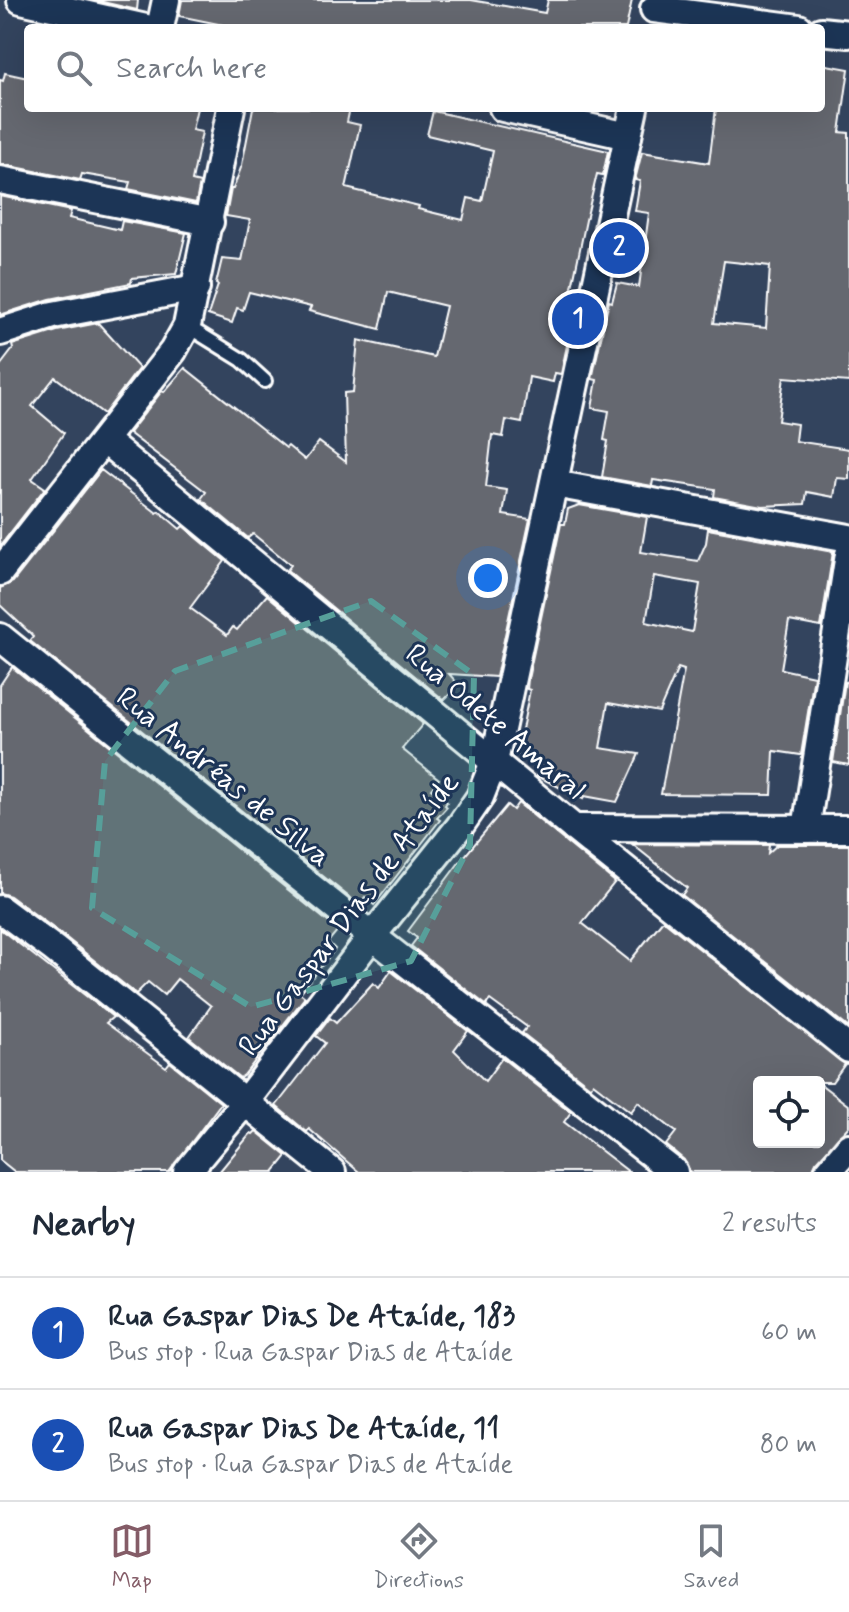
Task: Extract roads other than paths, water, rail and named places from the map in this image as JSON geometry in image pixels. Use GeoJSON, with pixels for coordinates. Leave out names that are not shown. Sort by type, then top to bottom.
{"type":"FeatureCollection","features":[{"type":"Feature","properties":{"kind":"street"},"geometry":{"type":"LineString","coordinates":[[21,0],[128,24]]}},
{"type":"Feature","properties":{"kind":"street"},"geometry":{"type":"LineString","coordinates":[[161,24],[166,0]]}},
{"type":"Feature","properties":{"kind":"street"},"geometry":{"type":"LineString","coordinates":[[653,12],[762,24]]}},
{"type":"Feature","properties":{"kind":"street"},"geometry":{"type":"LineString","coordinates":[[825,31],[849,34]]}},
{"type":"Feature","properties":{"kind":"street"},"geometry":{"type":"LineString","coordinates":[[0,572],[173,351],[187,326],[230,112]]}},
{"type":"Feature","properties":{"kind":"street"},"geometry":{"type":"LineString","coordinates":[[521,112],[628,136]]}},
{"type":"Feature","properties":{"kind":"street","name":"Rua Gaspar Dias de Ataíde"},"geometry":{"type":"LineString","coordinates":[[187,1172],[245,1102],[480,797],[494,762],[633,112]]}},
{"type":"Feature","properties":{"kind":"street"},"geometry":{"type":"LineString","coordinates":[[0,180],[210,222]]}},
{"type":"Feature","properties":{"kind":"street"},"geometry":{"type":"LineString","coordinates":[[0,332],[53,315],[196,288]]}},
{"type":"Feature","properties":{"kind":"street","name":"Rua Odete Amaral"},"geometry":{"type":"LineString","coordinates":[[104,440],[574,828],[849,1049]]}},
{"type":"Feature","properties":{"kind":"street"},"geometry":{"type":"LineString","coordinates":[[554,484],[849,538]]}},
{"type":"Feature","properties":{"kind":"street"},"geometry":{"type":"LineString","coordinates":[[806,829],[849,554]]}},
{"type":"Feature","properties":{"kind":"street","name":"Rua Andréas de Silva"},"geometry":{"type":"LineString","coordinates":[[0,637],[372,936],[674,1172]]}},
{"type":"Feature","properties":{"kind":"street"},"geometry":{"type":"LineString","coordinates":[[574,828],[849,829]]}},
{"type":"Feature","properties":{"kind":"street"},"geometry":{"type":"LineString","coordinates":[[0,909],[332,1172]]}},
{"type":"Feature","properties":{"kind":"street"},"geometry":{"type":"LineString","coordinates":[[828,1172],[849,1147]]}},
{"type":"Feature","properties":{"kind":"lane"},"geometry":{"type":"LineString","coordinates":[[187,326],[242,360],[265,381]]}},
{"type":"Feature","properties":{"kind":"place","name":"Rua Gaspar Dias De Ataíde, 11"},"geometry":{"type":"Point","coordinates":[619,248]}},
{"type":"Feature","properties":{"kind":"place","name":"Rua Gaspar Dias De Ataíde, 183"},"geometry":{"type":"Point","coordinates":[578,319]}}]}
